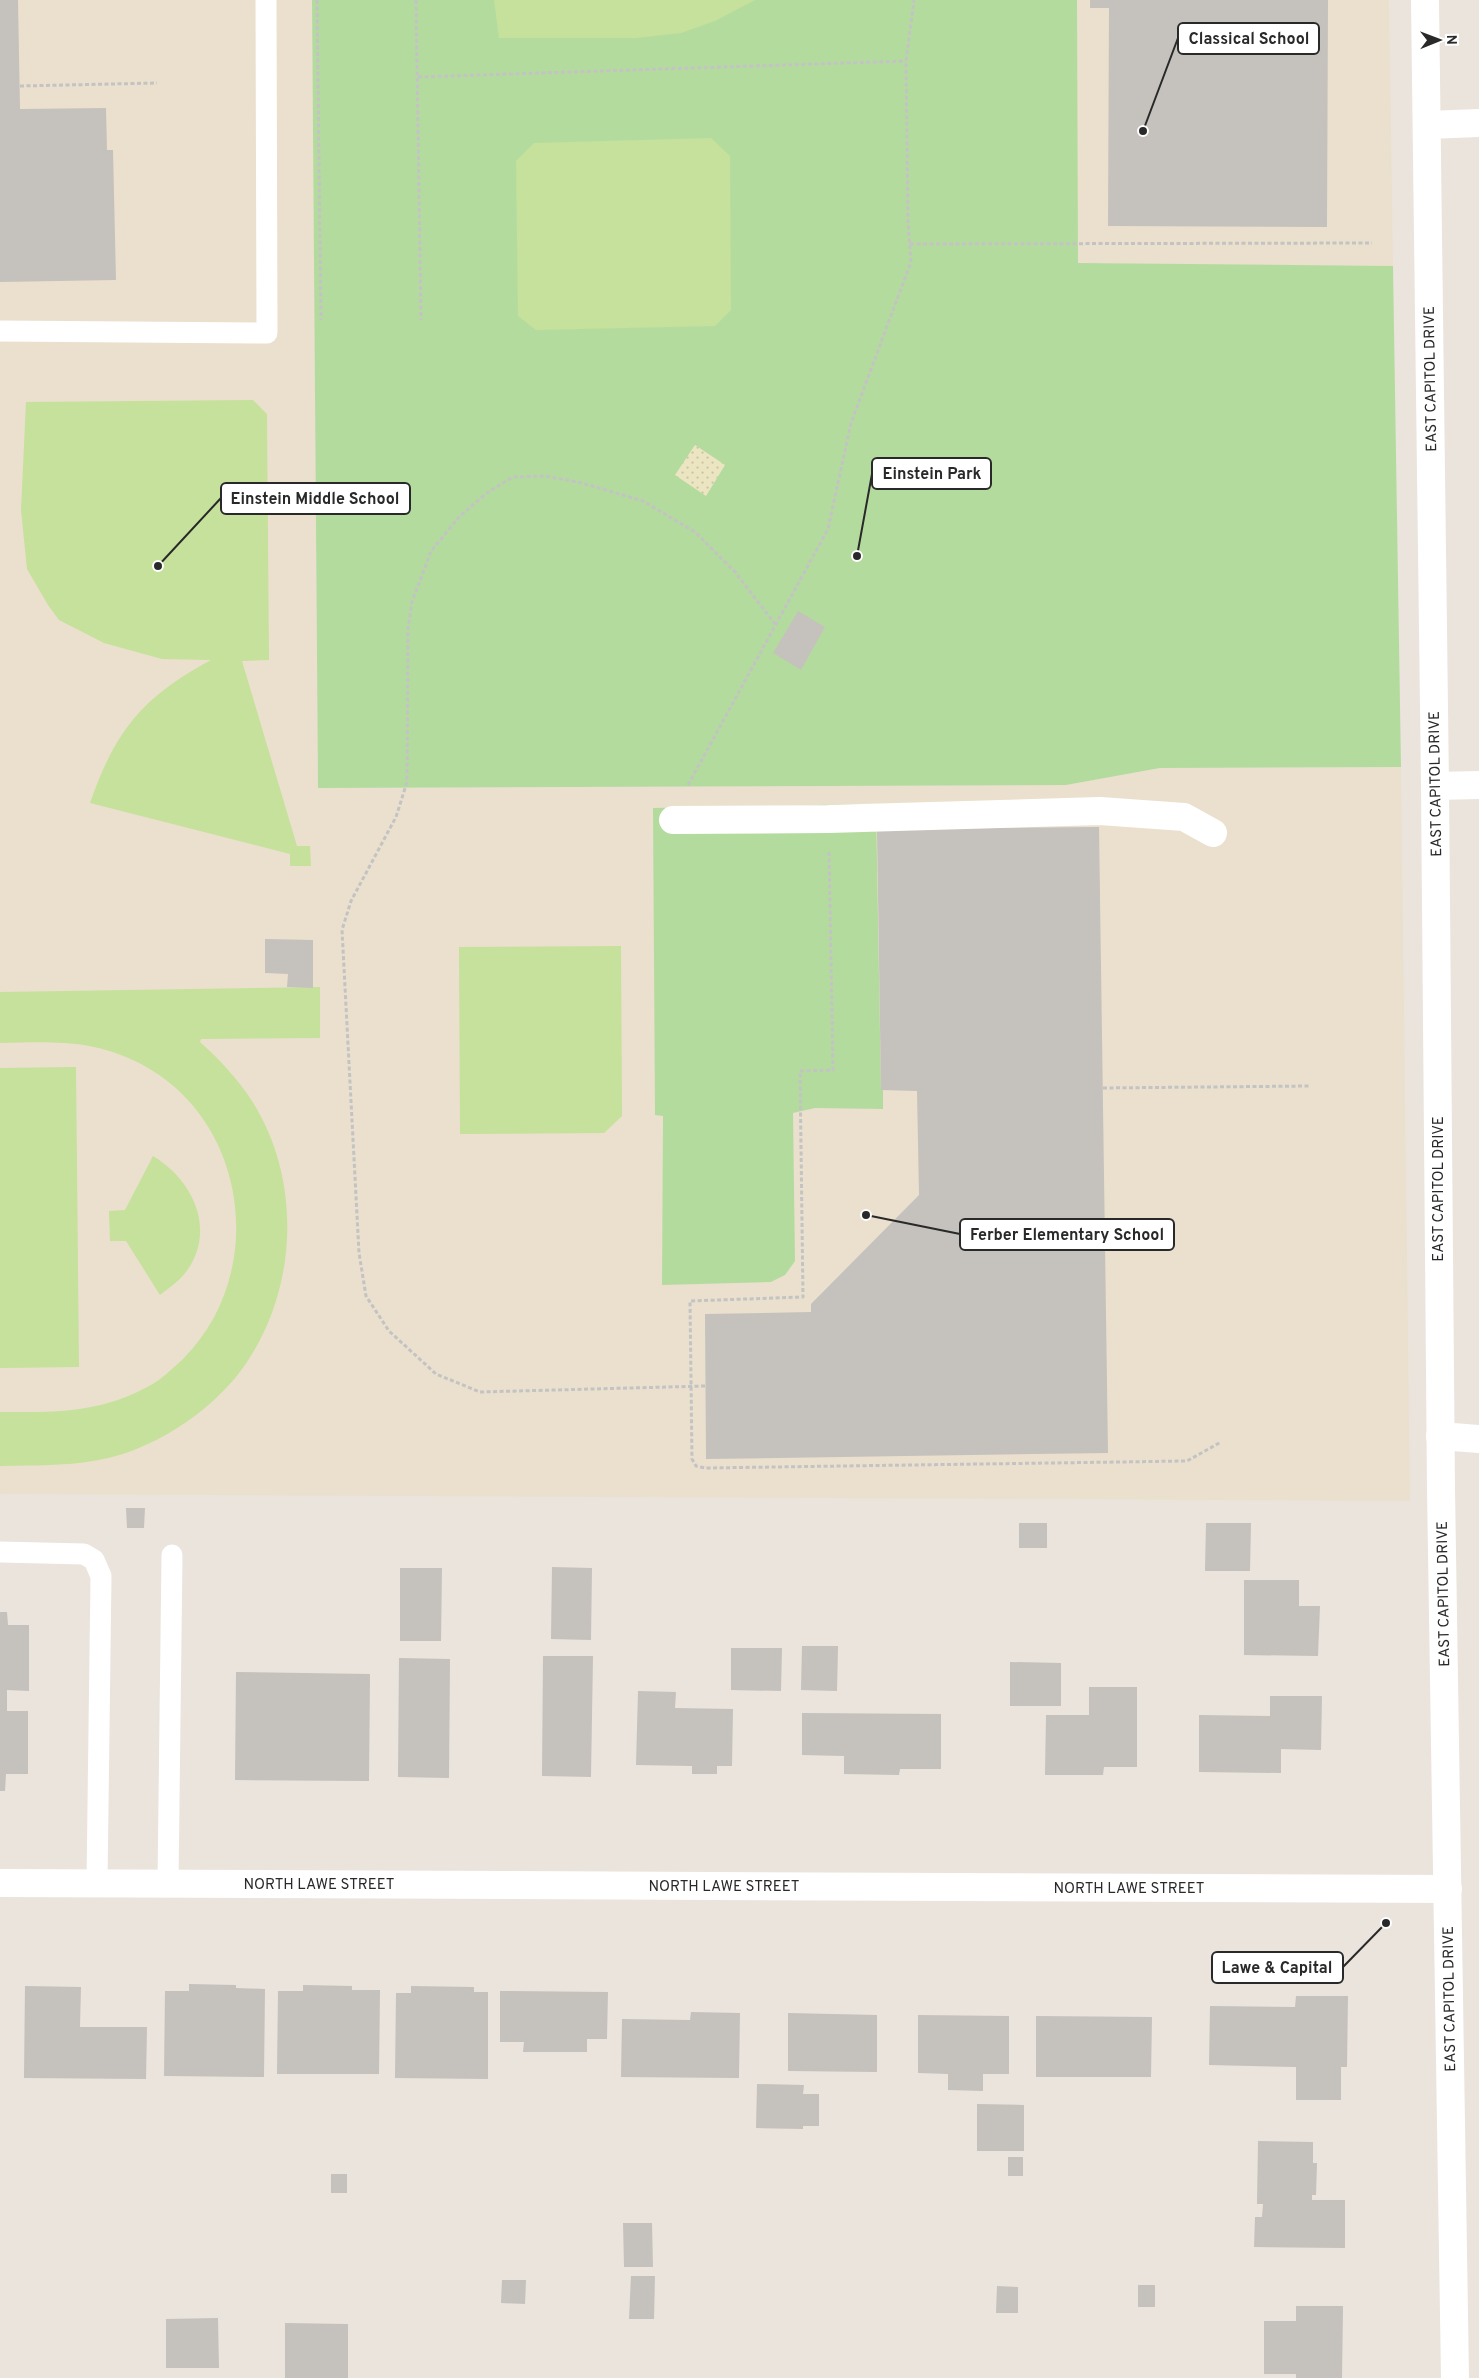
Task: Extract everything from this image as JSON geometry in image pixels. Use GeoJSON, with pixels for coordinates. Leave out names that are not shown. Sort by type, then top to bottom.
{"type":"FeatureCollection","features":[{"type":"Feature","properties":{"kind":"street","name":"EAST CAPITOL DRIVE"},"geometry":{"type":"LineString","coordinates":[[1425,0],[1435,786],[1440,1436],[1455,2378]]}},
{"type":"Feature","properties":{"kind":"street"},"geometry":{"type":"LineString","coordinates":[[1427,125],[1479,123]]}},
{"type":"Feature","properties":{"kind":"street"},"geometry":{"type":"LineString","coordinates":[[1435,786],[1479,785]]}},
{"type":"Feature","properties":{"kind":"street"},"geometry":{"type":"LineString","coordinates":[[673,820],[828,819],[1100,810],[1184,817],[1213,833]]}},
{"type":"Feature","properties":{"kind":"street"},"geometry":{"type":"LineString","coordinates":[[1440,1436],[1479,1439]]}},
{"type":"Feature","properties":{"kind":"street","name":"NORTH LAWE STREET"},"geometry":{"type":"LineString","coordinates":[[0,1883],[1448,1889]]}},
{"type":"Feature","properties":{"kind":"lane"},"geometry":{"type":"LineString","coordinates":[[0,331],[267,333],[266,0]]}},
{"type":"Feature","properties":{"kind":"lane"},"geometry":{"type":"LineString","coordinates":[[0,1552],[84,1554],[94,1560],[101,1576],[97,1883]]}},
{"type":"Feature","properties":{"kind":"lane"},"geometry":{"type":"LineString","coordinates":[[168,1884],[172,1555]]}},
{"type":"Feature","properties":{"kind":"path"},"geometry":{"type":"LineString","coordinates":[[317,0],[322,320]]}},
{"type":"Feature","properties":{"kind":"path"},"geometry":{"type":"LineString","coordinates":[[416,0],[421,320]]}},
{"type":"Feature","properties":{"kind":"path"},"geometry":{"type":"LineString","coordinates":[[673,820],[687,787],[828,529],[851,424],[911,262],[906,61],[914,0]]}},
{"type":"Feature","properties":{"kind":"path"},"geometry":{"type":"LineString","coordinates":[[418,77],[906,61]]}},
{"type":"Feature","properties":{"kind":"path"},"geometry":{"type":"LineString","coordinates":[[20,86],[157,83]]}},
{"type":"Feature","properties":{"kind":"path"},"geometry":{"type":"LineString","coordinates":[[910,244],[1372,243]]}},
{"type":"Feature","properties":{"kind":"path"},"geometry":{"type":"LineString","coordinates":[[705,1386],[480,1392],[436,1374],[389,1331],[366,1296],[359,1253],[342,930],[351,901],[396,817],[407,782],[408,628],[412,602],[431,551],[460,516],[488,492],[513,477],[545,476],[582,483],[644,500],[696,532],[735,572],[775,624]]}},
{"type":"Feature","properties":{"kind":"path"},"geometry":{"type":"LineString","coordinates":[[828,819],[832,1070],[800,1071],[803,1296],[690,1301],[692,1459],[696,1466],[705,1468],[1187,1461],[1221,1442]]}},
{"type":"Feature","properties":{"kind":"path"},"geometry":{"type":"LineString","coordinates":[[1103,1088],[1310,1086]]}},
{"type":"Feature","properties":{"kind":"shaded area"},"geometry":{"type":"Polygon","coordinates":[[[0,0],[312,0],[318,788],[1066,785],[1160,768],[1401,767],[1410,1501],[0,1494],[0,0]]]}},
{"type":"Feature","properties":{"kind":"shaded area"},"geometry":{"type":"Polygon","coordinates":[[[892,0],[1389,0],[1393,266],[911,262],[892,0]]]}},
{"type":"Feature","properties":{"kind":"green space"},"geometry":{"type":"Polygon","coordinates":[[[312,0],[1077,0],[1078,263],[1393,266],[1401,767],[1160,768],[1066,785],[318,788],[312,0]]]}},
{"type":"Feature","properties":{"kind":"green space"},"geometry":{"type":"Polygon","coordinates":[[[494,0],[755,0],[715,21],[681,33],[636,38],[499,38],[494,0]]]}},
{"type":"Feature","properties":{"kind":"green space"},"geometry":{"type":"Polygon","coordinates":[[[711,138],[730,156],[731,310],[715,326],[536,330],[518,316],[516,161],[534,143],[711,138]]]}},
{"type":"Feature","properties":{"kind":"green space"},"geometry":{"type":"Polygon","coordinates":[[[253,400],[267,414],[269,660],[242,661],[297,846],[310,846],[311,866],[290,866],[290,854],[90,803],[110,755],[135,718],[167,688],[211,660],[162,659],[104,643],[59,620],[27,569],[21,510],[26,402],[253,400]]]}},
{"type":"Feature","properties":{"kind":"green space"},"geometry":{"type":"Polygon","coordinates":[[[876,804],[881,1090],[883,1090],[883,1109],[815,1108],[793,1113],[795,1261],[785,1275],[771,1282],[662,1285],[663,1116],[655,1115],[653,808],[876,804]]]}},
{"type":"Feature","properties":{"kind":"green space"},"geometry":{"type":"Polygon","coordinates":[[[621,946],[622,1116],[604,1133],[460,1134],[459,947],[621,946]]]}},
{"type":"Feature","properties":{"kind":"green space"},"geometry":{"type":"Polygon","coordinates":[[[320,987],[320,1038],[201,1039],[200,1042],[241,1085],[269,1132],[280,1166],[286,1201],[287,1236],[283,1271],[274,1306],[261,1339],[242,1369],[210,1404],[197,1414],[169,1433],[124,1454],[72,1464],[0,1466],[0,1412],[59,1411],[95,1406],[113,1401],[155,1383],[183,1359],[210,1324],[228,1284],[236,1242],[234,1199],[223,1157],[204,1120],[175,1087],[137,1062],[103,1049],[70,1044],[36,1042],[0,1043],[0,992],[320,987]]]}},
{"type":"Feature","properties":{"kind":"green space"},"geometry":{"type":"Polygon","coordinates":[[[76,1067],[79,1367],[0,1368],[0,1068],[76,1067]]]}},
{"type":"Feature","properties":{"kind":"green space"},"geometry":{"type":"Polygon","coordinates":[[[153,1156],[179,1178],[189,1192],[196,1207],[200,1223],[200,1240],[195,1256],[186,1272],[160,1295],[126,1241],[110,1241],[109,1211],[125,1210],[153,1156]]]}},
{"type":"Feature","properties":{"kind":"sand"},"geometry":{"type":"Polygon","coordinates":[[[695,445],[725,465],[706,496],[675,475],[695,445]]]}},
{"type":"Feature","properties":{"kind":"building"},"geometry":{"type":"Polygon","coordinates":[[[0,0],[18,0],[20,109],[106,108],[107,150],[113,150],[116,280],[0,282],[0,0]]]}},
{"type":"Feature","properties":{"kind":"building"},"geometry":{"type":"Polygon","coordinates":[[[1090,0],[1328,0],[1327,227],[1108,226],[1109,8],[1090,8],[1090,0]]]}},
{"type":"Feature","properties":{"kind":"building"},"geometry":{"type":"Polygon","coordinates":[[[798,611],[825,627],[801,670],[773,653],[798,611]]]}},
{"type":"Feature","properties":{"kind":"building"},"geometry":{"type":"Polygon","coordinates":[[[1099,827],[1108,1453],[706,1459],[705,1314],[811,1312],[811,1304],[919,1195],[917,1091],[881,1090],[877,829],[1099,827]]]}},
{"type":"Feature","properties":{"kind":"building"},"geometry":{"type":"Polygon","coordinates":[[[265,939],[313,940],[313,988],[287,987],[288,974],[265,973],[265,939]]]}},
{"type":"Feature","properties":{"kind":"building"},"geometry":{"type":"Polygon","coordinates":[[[126,1508],[145,1508],[144,1528],[127,1528],[126,1508]]]}},
{"type":"Feature","properties":{"kind":"building"},"geometry":{"type":"Polygon","coordinates":[[[1019,1523],[1047,1523],[1047,1548],[1019,1548],[1019,1523]]]}},
{"type":"Feature","properties":{"kind":"building"},"geometry":{"type":"Polygon","coordinates":[[[1206,1523],[1251,1523],[1250,1571],[1205,1571],[1206,1523]]]}},
{"type":"Feature","properties":{"kind":"building"},"geometry":{"type":"Polygon","coordinates":[[[552,1567],[592,1568],[591,1640],[551,1639],[552,1567]]]}},
{"type":"Feature","properties":{"kind":"building"},"geometry":{"type":"Polygon","coordinates":[[[400,1568],[442,1568],[441,1641],[400,1641],[400,1568]]]}},
{"type":"Feature","properties":{"kind":"building"},"geometry":{"type":"Polygon","coordinates":[[[1244,1580],[1299,1580],[1299,1606],[1320,1606],[1318,1656],[1244,1655],[1244,1580]]]}},
{"type":"Feature","properties":{"kind":"building"},"geometry":{"type":"Polygon","coordinates":[[[0,1612],[7,1612],[8,1625],[29,1625],[29,1691],[7,1690],[7,1711],[28,1711],[28,1774],[6,1774],[5,1791],[0,1791],[0,1612]]]}},
{"type":"Feature","properties":{"kind":"building"},"geometry":{"type":"Polygon","coordinates":[[[802,1646],[838,1646],[837,1691],[801,1690],[802,1646]]]}},
{"type":"Feature","properties":{"kind":"building"},"geometry":{"type":"Polygon","coordinates":[[[731,1648],[782,1648],[781,1691],[731,1690],[731,1648]]]}},
{"type":"Feature","properties":{"kind":"building"},"geometry":{"type":"Polygon","coordinates":[[[543,1656],[593,1656],[591,1777],[542,1776],[543,1656]]]}},
{"type":"Feature","properties":{"kind":"building"},"geometry":{"type":"Polygon","coordinates":[[[399,1658],[450,1659],[449,1778],[398,1777],[399,1658]]]}},
{"type":"Feature","properties":{"kind":"building"},"geometry":{"type":"Polygon","coordinates":[[[1010,1662],[1061,1663],[1061,1706],[1010,1706],[1010,1662]]]}},
{"type":"Feature","properties":{"kind":"building"},"geometry":{"type":"Polygon","coordinates":[[[236,1672],[370,1674],[369,1781],[235,1780],[236,1672]]]}},
{"type":"Feature","properties":{"kind":"building"},"geometry":{"type":"Polygon","coordinates":[[[1089,1687],[1137,1687],[1137,1767],[1104,1767],[1103,1775],[1045,1775],[1046,1715],[1089,1715],[1089,1687]]]}},
{"type":"Feature","properties":{"kind":"building"},"geometry":{"type":"Polygon","coordinates":[[[638,1691],[676,1692],[675,1708],[733,1709],[732,1766],[717,1766],[717,1774],[692,1774],[692,1766],[636,1765],[638,1691]]]}},
{"type":"Feature","properties":{"kind":"building"},"geometry":{"type":"Polygon","coordinates":[[[1270,1696],[1322,1696],[1321,1750],[1281,1749],[1281,1773],[1199,1772],[1199,1715],[1270,1716],[1270,1696]]]}},
{"type":"Feature","properties":{"kind":"building"},"geometry":{"type":"Polygon","coordinates":[[[802,1713],[941,1714],[941,1769],[900,1769],[899,1775],[844,1774],[844,1756],[802,1755],[802,1713]]]}},
{"type":"Feature","properties":{"kind":"building"},"geometry":{"type":"Polygon","coordinates":[[[189,1984],[236,1985],[236,1988],[265,1989],[264,2077],[164,2076],[165,1991],[189,1991],[189,1984]]]}},
{"type":"Feature","properties":{"kind":"building"},"geometry":{"type":"Polygon","coordinates":[[[303,1985],[352,1986],[352,1990],[380,1990],[379,2074],[277,2074],[278,1991],[303,1991],[303,1985]]]}},
{"type":"Feature","properties":{"kind":"building"},"geometry":{"type":"Polygon","coordinates":[[[25,1986],[81,1987],[80,2027],[147,2027],[146,2079],[24,2078],[25,1986]]]}},
{"type":"Feature","properties":{"kind":"building"},"geometry":{"type":"Polygon","coordinates":[[[411,1986],[474,1987],[474,1992],[488,1992],[488,2079],[395,2078],[396,1993],[411,1993],[411,1986]]]}},
{"type":"Feature","properties":{"kind":"building"},"geometry":{"type":"Polygon","coordinates":[[[500,1991],[608,1992],[607,2039],[587,2039],[587,2052],[523,2052],[524,2042],[500,2042],[500,1991]]]}},
{"type":"Feature","properties":{"kind":"building"},"geometry":{"type":"Polygon","coordinates":[[[1296,1996],[1348,1996],[1347,2067],[1341,2067],[1341,2100],[1296,2100],[1296,2067],[1209,2065],[1210,2006],[1295,2007],[1296,1996]]]}},
{"type":"Feature","properties":{"kind":"building"},"geometry":{"type":"Polygon","coordinates":[[[691,2012],[740,2013],[739,2078],[621,2077],[622,2019],[690,2020],[691,2012]]]}},
{"type":"Feature","properties":{"kind":"building"},"geometry":{"type":"Polygon","coordinates":[[[788,2013],[877,2015],[877,2072],[788,2071],[788,2013]]]}},
{"type":"Feature","properties":{"kind":"building"},"geometry":{"type":"Polygon","coordinates":[[[918,2015],[1009,2016],[1009,2074],[983,2074],[983,2091],[948,2090],[948,2074],[918,2073],[918,2015]]]}},
{"type":"Feature","properties":{"kind":"building"},"geometry":{"type":"Polygon","coordinates":[[[1036,2016],[1152,2017],[1151,2077],[1036,2077],[1036,2016]]]}},
{"type":"Feature","properties":{"kind":"building"},"geometry":{"type":"Polygon","coordinates":[[[757,2084],[804,2085],[803,2094],[819,2094],[819,2126],[803,2126],[803,2129],[756,2128],[757,2084]]]}},
{"type":"Feature","properties":{"kind":"building"},"geometry":{"type":"Polygon","coordinates":[[[977,2104],[1024,2105],[1024,2151],[977,2151],[977,2104]]]}},
{"type":"Feature","properties":{"kind":"building"},"geometry":{"type":"Polygon","coordinates":[[[1258,2141],[1313,2142],[1313,2163],[1317,2163],[1316,2195],[1312,2195],[1312,2200],[1345,2200],[1345,2248],[1254,2247],[1255,2217],[1262,2217],[1263,2204],[1257,2204],[1258,2141]]]}},
{"type":"Feature","properties":{"kind":"building"},"geometry":{"type":"Polygon","coordinates":[[[1008,2157],[1023,2157],[1023,2176],[1008,2176],[1008,2157]]]}},
{"type":"Feature","properties":{"kind":"building"},"geometry":{"type":"Polygon","coordinates":[[[331,2174],[347,2174],[347,2193],[331,2193],[331,2174]]]}},
{"type":"Feature","properties":{"kind":"building"},"geometry":{"type":"Polygon","coordinates":[[[623,2223],[652,2223],[653,2267],[624,2267],[623,2223]]]}},
{"type":"Feature","properties":{"kind":"building"},"geometry":{"type":"Polygon","coordinates":[[[631,2276],[655,2276],[654,2319],[629,2319],[631,2276]]]}},
{"type":"Feature","properties":{"kind":"building"},"geometry":{"type":"Polygon","coordinates":[[[502,2280],[526,2280],[525,2304],[501,2303],[502,2280]]]}},
{"type":"Feature","properties":{"kind":"building"},"geometry":{"type":"Polygon","coordinates":[[[1138,2285],[1155,2285],[1155,2307],[1138,2307],[1138,2285]]]}},
{"type":"Feature","properties":{"kind":"building"},"geometry":{"type":"Polygon","coordinates":[[[997,2286],[1018,2287],[1018,2313],[996,2313],[997,2286]]]}},
{"type":"Feature","properties":{"kind":"building"},"geometry":{"type":"Polygon","coordinates":[[[1296,2306],[1343,2306],[1342,2378],[1296,2378],[1296,2374],[1264,2374],[1264,2321],[1296,2321],[1296,2306]]]}},
{"type":"Feature","properties":{"kind":"building"},"geometry":{"type":"Polygon","coordinates":[[[218,2318],[219,2368],[166,2368],[166,2319],[218,2318]]]}},
{"type":"Feature","properties":{"kind":"building"},"geometry":{"type":"Polygon","coordinates":[[[285,2323],[348,2324],[348,2378],[285,2378],[285,2323]]]}},
{"type":"Feature","properties":{"kind":"place","name":"Classical School"},"geometry":{"type":"Point","coordinates":[1143,131]}},
{"type":"Feature","properties":{"kind":"place","name":"Einstein Park"},"geometry":{"type":"Point","coordinates":[857,556]}},
{"type":"Feature","properties":{"kind":"place","name":"Einstein Middle School"},"geometry":{"type":"Point","coordinates":[158,566]}},
{"type":"Feature","properties":{"kind":"place","name":"Ferber Elementary School"},"geometry":{"type":"Point","coordinates":[866,1215]}},
{"type":"Feature","properties":{"kind":"place","name":"Lawe & Capital"},"geometry":{"type":"Point","coordinates":[1386,1923]}}]}
